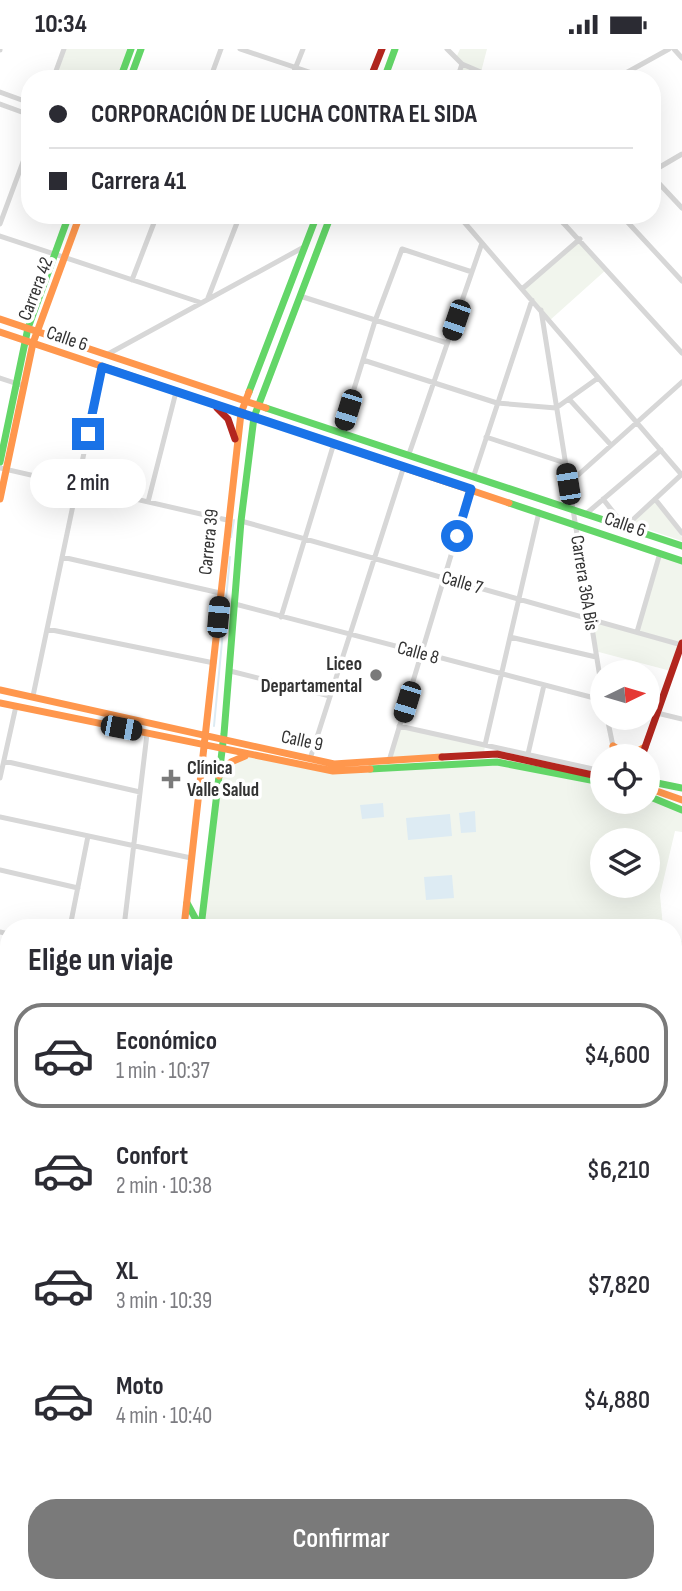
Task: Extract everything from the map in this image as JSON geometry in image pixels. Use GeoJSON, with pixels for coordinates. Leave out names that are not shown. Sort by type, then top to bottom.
{"type":"FeatureCollection","features":[{"type":"Feature","properties":{"kind":"main road"},"geometry":{"type":"LineString","coordinates":[[123,70],[131,49]]}},
{"type":"Feature","properties":{"kind":"main road"},"geometry":{"type":"LineString","coordinates":[[133,70],[141,49]]}},
{"type":"Feature","properties":{"kind":"main road"},"geometry":{"type":"LineString","coordinates":[[374,70],[382,49]]}},
{"type":"Feature","properties":{"kind":"main road"},"geometry":{"type":"LineString","coordinates":[[387,70],[395,49]]}},
{"type":"Feature","properties":{"kind":"main road","name":"Carrera 42"},"geometry":{"type":"LineString","coordinates":[[0,499],[3,469],[28,342],[28,328],[66,224]]}},
{"type":"Feature","properties":{"kind":"main road","name":"Carrera 42"},"geometry":{"type":"LineString","coordinates":[[28,342],[37,331],[77,224]]}},
{"type":"Feature","properties":{"kind":"main road","name":"Carrera 39"},"geometry":{"type":"LineString","coordinates":[[185,919],[227,520],[241,413],[314,224]]}},
{"type":"Feature","properties":{"kind":"main road","name":"Carrera 39"},"geometry":{"type":"LineString","coordinates":[[202,919],[222,751],[241,521],[254,417],[328,224]]}},
{"type":"Feature","properties":{"kind":"main road","name":"Calle 6"},"geometry":{"type":"LineString","coordinates":[[0,319],[682,546]]}},
{"type":"Feature","properties":{"kind":"main road"},"geometry":{"type":"LineString","coordinates":[[270,333],[286,330]]}},
{"type":"Feature","properties":{"kind":"main road","name":"Calle 6"},"geometry":{"type":"LineString","coordinates":[[0,332],[682,561]]}},
{"type":"Feature","properties":{"kind":"main road"},"geometry":{"type":"LineString","coordinates":[[86,347],[105,368],[137,364]]}},
{"type":"Feature","properties":{"kind":"main road","name":"Carrera 42"},"geometry":{"type":"LineString","coordinates":[[0,461],[20,385]]}},
{"type":"Feature","properties":{"kind":"main road"},"geometry":{"type":"LineString","coordinates":[[209,402],[228,419],[235,450]]}},
{"type":"Feature","properties":{"kind":"main road"},"geometry":{"type":"LineString","coordinates":[[373,442],[387,460]]}},
{"type":"Feature","properties":{"kind":"main road"},"geometry":{"type":"LineString","coordinates":[[434,476],[456,470]]}},
{"type":"Feature","properties":{"kind":"main road"},"geometry":{"type":"LineString","coordinates":[[224,550],[240,540]]}},
{"type":"Feature","properties":{"kind":"main road"},"geometry":{"type":"LineString","coordinates":[[660,705],[682,644]]}},
{"type":"Feature","properties":{"kind":"main road","name":"Calle 9"},"geometry":{"type":"LineString","coordinates":[[0,690],[342,765],[451,757],[510,756],[590,777]]}},
{"type":"Feature","properties":{"kind":"main road","name":"Calle 9"},"geometry":{"type":"LineString","coordinates":[[0,703],[222,751],[341,772],[508,762],[590,778]]}},
{"type":"Feature","properties":{"kind":"main road"},"geometry":{"type":"LineString","coordinates":[[218,777],[231,762],[249,755]]}},
{"type":"Feature","properties":{"kind":"main road"},"geometry":{"type":"LineString","coordinates":[[451,757],[458,763]]}},
{"type":"Feature","properties":{"kind":"main road"},"geometry":{"type":"LineString","coordinates":[[660,784],[682,789]]}},
{"type":"Feature","properties":{"kind":"main road"},"geometry":{"type":"LineString","coordinates":[[660,792],[682,800]]}},
{"type":"Feature","properties":{"kind":"main road"},"geometry":{"type":"LineString","coordinates":[[660,801],[682,810]]}},
{"type":"Feature","properties":{"kind":"main road"},"geometry":{"type":"LineString","coordinates":[[187,902],[197,919]]}},
{"type":"Feature","properties":{"kind":"street"},"geometry":{"type":"LineString","coordinates":[[56,70],[64,49]]}},
{"type":"Feature","properties":{"kind":"street"},"geometry":{"type":"LineString","coordinates":[[213,70],[221,49]]}},
{"type":"Feature","properties":{"kind":"street"},"geometry":{"type":"LineString","coordinates":[[240,49],[304,70]]}},
{"type":"Feature","properties":{"kind":"street"},"geometry":{"type":"LineString","coordinates":[[295,70],[303,49]]}},
{"type":"Feature","properties":{"kind":"street"},"geometry":{"type":"LineString","coordinates":[[447,49],[462,64],[476,70]]}},
{"type":"Feature","properties":{"kind":"street"},"geometry":{"type":"LineString","coordinates":[[632,70],[671,49],[682,58]]}},
{"type":"Feature","properties":{"kind":"street"},"geometry":{"type":"LineString","coordinates":[[460,70],[462,64]]}},
{"type":"Feature","properties":{"kind":"street"},"geometry":{"type":"LineString","coordinates":[[0,92],[21,100]]}},
{"type":"Feature","properties":{"kind":"street"},"geometry":{"type":"LineString","coordinates":[[0,104],[21,112]]}},
{"type":"Feature","properties":{"kind":"street"},"geometry":{"type":"LineString","coordinates":[[661,166],[682,154]]}},
{"type":"Feature","properties":{"kind":"street"},"geometry":{"type":"LineString","coordinates":[[0,224],[21,167]]}},
{"type":"Feature","properties":{"kind":"street"},"geometry":{"type":"LineString","coordinates":[[661,186],[682,208]]}},
{"type":"Feature","properties":{"kind":"street"},"geometry":{"type":"LineString","coordinates":[[132,280],[154,224]]}},
{"type":"Feature","properties":{"kind":"street"},"geometry":{"type":"LineString","coordinates":[[208,298],[237,224]]}},
{"type":"Feature","properties":{"kind":"street"},"geometry":{"type":"LineString","coordinates":[[466,224],[682,474],[625,527],[603,499]]}},
{"type":"Feature","properties":{"kind":"street"},"geometry":{"type":"LineString","coordinates":[[564,224],[682,353]]}},
{"type":"Feature","properties":{"kind":"street"},"geometry":{"type":"LineString","coordinates":[[629,224],[682,281]]}},
{"type":"Feature","properties":{"kind":"street"},"geometry":{"type":"LineString","coordinates":[[0,236],[199,302]]}},
{"type":"Feature","properties":{"kind":"street"},"geometry":{"type":"LineString","coordinates":[[522,289],[580,239]]}},
{"type":"Feature","properties":{"kind":"street"},"geometry":{"type":"LineString","coordinates":[[409,454],[482,243]]}},
{"type":"Feature","properties":{"kind":"street"},"geometry":{"type":"LineString","coordinates":[[108,355],[199,302],[305,246]]}},
{"type":"Feature","properties":{"kind":"street"},"geometry":{"type":"LineString","coordinates":[[341,431],[375,321],[402,249],[472,272]]}},
{"type":"Feature","properties":{"kind":"street"},"geometry":{"type":"LineString","coordinates":[[300,296],[447,343]]}},
{"type":"Feature","properties":{"kind":"street"},"geometry":{"type":"LineString","coordinates":[[474,475],[532,300]]}},
{"type":"Feature","properties":{"kind":"street","name":"Carrera 36A Bis"},"geometry":{"type":"LineString","coordinates":[[541,310],[597,660]]}},
{"type":"Feature","properties":{"kind":"street"},"geometry":{"type":"LineString","coordinates":[[363,359],[497,403],[556,408],[598,378]]}},
{"type":"Feature","properties":{"kind":"street"},"geometry":{"type":"LineString","coordinates":[[33,696],[105,368]]}},
{"type":"Feature","properties":{"kind":"street"},"geometry":{"type":"LineString","coordinates":[[0,378],[20,385]]}},
{"type":"Feature","properties":{"kind":"street"},"geometry":{"type":"LineString","coordinates":[[568,484],[682,382]]}},
{"type":"Feature","properties":{"kind":"street"},"geometry":{"type":"LineString","coordinates":[[148,502],[176,392]]}},
{"type":"Feature","properties":{"kind":"street"},"geometry":{"type":"LineString","coordinates":[[569,398],[611,445]]}},
{"type":"Feature","properties":{"kind":"street"},"geometry":{"type":"LineString","coordinates":[[486,437],[565,463]]}},
{"type":"Feature","properties":{"kind":"street"},"geometry":{"type":"LineString","coordinates":[[281,617],[334,443]]}},
{"type":"Feature","properties":{"kind":"street"},"geometry":{"type":"LineString","coordinates":[[587,513],[660,450]]}},
{"type":"Feature","properties":{"kind":"street"},"geometry":{"type":"LineString","coordinates":[[310,759],[404,466]]}},
{"type":"Feature","properties":{"kind":"street"},"geometry":{"type":"LineString","coordinates":[[3,469],[227,520]]}},
{"type":"Feature","properties":{"kind":"street"},"geometry":{"type":"LineString","coordinates":[[389,761],[471,489]]}},
{"type":"Feature","properties":{"kind":"street"},"geometry":{"type":"LineString","coordinates":[[655,499],[682,533]]}},
{"type":"Feature","properties":{"kind":"street"},"geometry":{"type":"LineString","coordinates":[[485,745],[539,512]]}},
{"type":"Feature","properties":{"kind":"street","name":"Calle 7"},"geometry":{"type":"LineString","coordinates":[[241,521],[682,644]]}},
{"type":"Feature","properties":{"kind":"street"},"geometry":{"type":"LineString","coordinates":[[637,632],[660,553]]}},
{"type":"Feature","properties":{"kind":"street"},"geometry":{"type":"LineString","coordinates":[[62,557],[220,593]]}},
{"type":"Feature","properties":{"kind":"street","name":"Calle 8"},"geometry":{"type":"LineString","coordinates":[[235,604],[590,697]]}},
{"type":"Feature","properties":{"kind":"street"},"geometry":{"type":"LineString","coordinates":[[47,629],[214,663]]}},
{"type":"Feature","properties":{"kind":"street"},"geometry":{"type":"LineString","coordinates":[[510,637],[596,657]]}},
{"type":"Feature","properties":{"kind":"street"},"geometry":{"type":"LineString","coordinates":[[230,671],[330,696]]}},
{"type":"Feature","properties":{"kind":"street"},"geometry":{"type":"LineString","coordinates":[[528,754],[544,685]]}},
{"type":"Feature","properties":{"kind":"street"},"geometry":{"type":"LineString","coordinates":[[0,778],[16,706]]}},
{"type":"Feature","properties":{"kind":"street"},"geometry":{"type":"LineString","coordinates":[[660,714],[682,719]]}},
{"type":"Feature","properties":{"kind":"street"},"geometry":{"type":"LineString","coordinates":[[400,726],[590,768]]}},
{"type":"Feature","properties":{"kind":"street"},"geometry":{"type":"LineString","coordinates":[[125,919],[147,733]]}},
{"type":"Feature","properties":{"kind":"street"},"geometry":{"type":"LineString","coordinates":[[4,761],[140,792]]}},
{"type":"Feature","properties":{"kind":"street"},"geometry":{"type":"LineString","coordinates":[[0,817],[191,858]]}},
{"type":"Feature","properties":{"kind":"street"},"geometry":{"type":"LineString","coordinates":[[72,919],[88,836]]}},
{"type":"Feature","properties":{"kind":"street"},"geometry":{"type":"LineString","coordinates":[[0,870],[78,887]]}},
{"type":"Feature","properties":{"kind":"shaded area"},"geometry":{"type":"Polygon","coordinates":[[[64,49],[131,49],[123,70],[56,70],[64,49]]]}},
{"type":"Feature","properties":{"kind":"shaded area"},"geometry":{"type":"Polygon","coordinates":[[[460,49],[487,49],[482,70],[460,70],[462,64],[456,58],[460,49]]]}},
{"type":"Feature","properties":{"kind":"shaded area"},"geometry":{"type":"Polygon","coordinates":[[[580,239],[607,269],[549,321],[522,289],[580,239]]]}},
{"type":"Feature","properties":{"kind":"shaded area"},"geometry":{"type":"Polygon","coordinates":[[[655,500],[682,537],[682,541],[632,524],[655,500]]]}},
{"type":"Feature","properties":{"kind":"shaded area"},"geometry":{"type":"Polygon","coordinates":[[[660,553],[682,561],[682,643],[671,671],[660,668],[660,660],[629,660],[595,651],[589,619],[637,632],[660,553]]]}},
{"type":"Feature","properties":{"kind":"shaded area"},"geometry":{"type":"Polygon","coordinates":[[[399,726],[485,745],[484,754],[389,761],[399,726]]]}},
{"type":"Feature","properties":{"kind":"shaded area"},"geometry":{"type":"Polygon","coordinates":[[[249,755],[333,771],[487,762],[590,780],[590,814],[660,814],[660,798],[682,810],[682,832],[675,831],[660,895],[662,919],[202,919],[218,777],[224,769],[249,755]]]}},
{"type":"Feature","properties":{"kind":"shaded area"},"geometry":{"type":"Polygon","coordinates":[[[383,803],[384,817],[362,819],[360,805],[383,803]]]}},
{"type":"Feature","properties":{"kind":"shaded area"},"geometry":{"type":"Polygon","coordinates":[[[475,811],[476,832],[461,833],[459,813],[475,811]]]}},
{"type":"Feature","properties":{"kind":"shaded area"},"geometry":{"type":"Polygon","coordinates":[[[450,814],[452,836],[408,840],[406,818],[450,814]]]}},
{"type":"Feature","properties":{"kind":"shaded area"},"geometry":{"type":"Polygon","coordinates":[[[452,875],[454,898],[426,900],[424,877],[452,875]]]}},
{"type":"Feature","properties":{"kind":"waterway"},"geometry":{"type":"LineString","coordinates":[[231,537],[234,520]]}},
{"type":"Feature","properties":{"kind":"waterway"},"geometry":{"type":"LineString","coordinates":[[214,726],[230,557]]}},
{"type":"Feature","properties":{"kind":"traffic: fast"},"geometry":{"type":"LineString","coordinates":[[123,70],[131,49]]}},
{"type":"Feature","properties":{"kind":"traffic: fast"},"geometry":{"type":"LineString","coordinates":[[133,70],[141,49]]}},
{"type":"Feature","properties":{"kind":"traffic: fast"},"geometry":{"type":"LineString","coordinates":[[387,70],[395,49]]}},
{"type":"Feature","properties":{"kind":"traffic: fast"},"geometry":{"type":"LineString","coordinates":[[0,462],[28,328],[66,224]]}},
{"type":"Feature","properties":{"kind":"traffic: fast"},"geometry":{"type":"LineString","coordinates":[[249,392],[314,224]]}},
{"type":"Feature","properties":{"kind":"traffic: fast"},"geometry":{"type":"LineString","coordinates":[[202,919],[224,734],[241,521],[254,417],[328,224]]}},
{"type":"Feature","properties":{"kind":"traffic: fast"},"geometry":{"type":"LineString","coordinates":[[266,408],[682,546]]}},
{"type":"Feature","properties":{"kind":"traffic: fast"},"geometry":{"type":"LineString","coordinates":[[509,503],[682,561]]}},
{"type":"Feature","properties":{"kind":"traffic: fast"},"geometry":{"type":"LineString","coordinates":[[370,769],[497,762],[590,780]]}},
{"type":"Feature","properties":{"kind":"traffic: fast"},"geometry":{"type":"LineString","coordinates":[[660,784],[682,788]]}},
{"type":"Feature","properties":{"kind":"traffic: fast"},"geometry":{"type":"LineString","coordinates":[[660,801],[682,810]]}},
{"type":"Feature","properties":{"kind":"traffic: fast"},"geometry":{"type":"LineString","coordinates":[[187,903],[196,919]]}},
{"type":"Feature","properties":{"kind":"traffic: slow"},"geometry":{"type":"LineString","coordinates":[[0,499],[33,343],[77,224]]}},
{"type":"Feature","properties":{"kind":"traffic: slow"},"geometry":{"type":"LineString","coordinates":[[0,319],[266,408]]}},
{"type":"Feature","properties":{"kind":"traffic: slow"},"geometry":{"type":"LineString","coordinates":[[0,332],[509,503]]}},
{"type":"Feature","properties":{"kind":"traffic: slow"},"geometry":{"type":"LineString","coordinates":[[185,919],[241,413],[249,392]]}},
{"type":"Feature","properties":{"kind":"traffic: slow"},"geometry":{"type":"LineString","coordinates":[[0,690],[334,764],[442,757]]}},
{"type":"Feature","properties":{"kind":"traffic: slow"},"geometry":{"type":"LineString","coordinates":[[0,703],[333,771],[370,769]]}},
{"type":"Feature","properties":{"kind":"traffic: slow"},"geometry":{"type":"LineString","coordinates":[[219,776],[231,762],[245,756]]}},
{"type":"Feature","properties":{"kind":"traffic: slow"},"geometry":{"type":"LineString","coordinates":[[660,792],[682,800]]}},
{"type":"Feature","properties":{"kind":"traffic: jam"},"geometry":{"type":"LineString","coordinates":[[374,70],[382,49]]}},
{"type":"Feature","properties":{"kind":"traffic: jam"},"geometry":{"type":"LineString","coordinates":[[217,408],[228,419],[235,439]]}},
{"type":"Feature","properties":{"kind":"traffic: jam"},"geometry":{"type":"LineString","coordinates":[[646,744],[682,643]]}},
{"type":"Feature","properties":{"kind":"traffic: jam"},"geometry":{"type":"LineString","coordinates":[[442,757],[497,754],[590,774]]}},
{"type":"Feature","properties":{"kind":"place","name":"Liceo Departamental"},"geometry":{"type":"Point","coordinates":[376,675]}},
{"type":"Feature","properties":{"kind":"place","name":"Clínica Valle Salud"},"geometry":{"type":"Point","coordinates":[171,779]}},
{"type":"Feature","properties":{"kind":"route"},"geometry":{"type":"LineString","coordinates":[[88,434],[102,367],[471,489],[457,536]]}}]}
